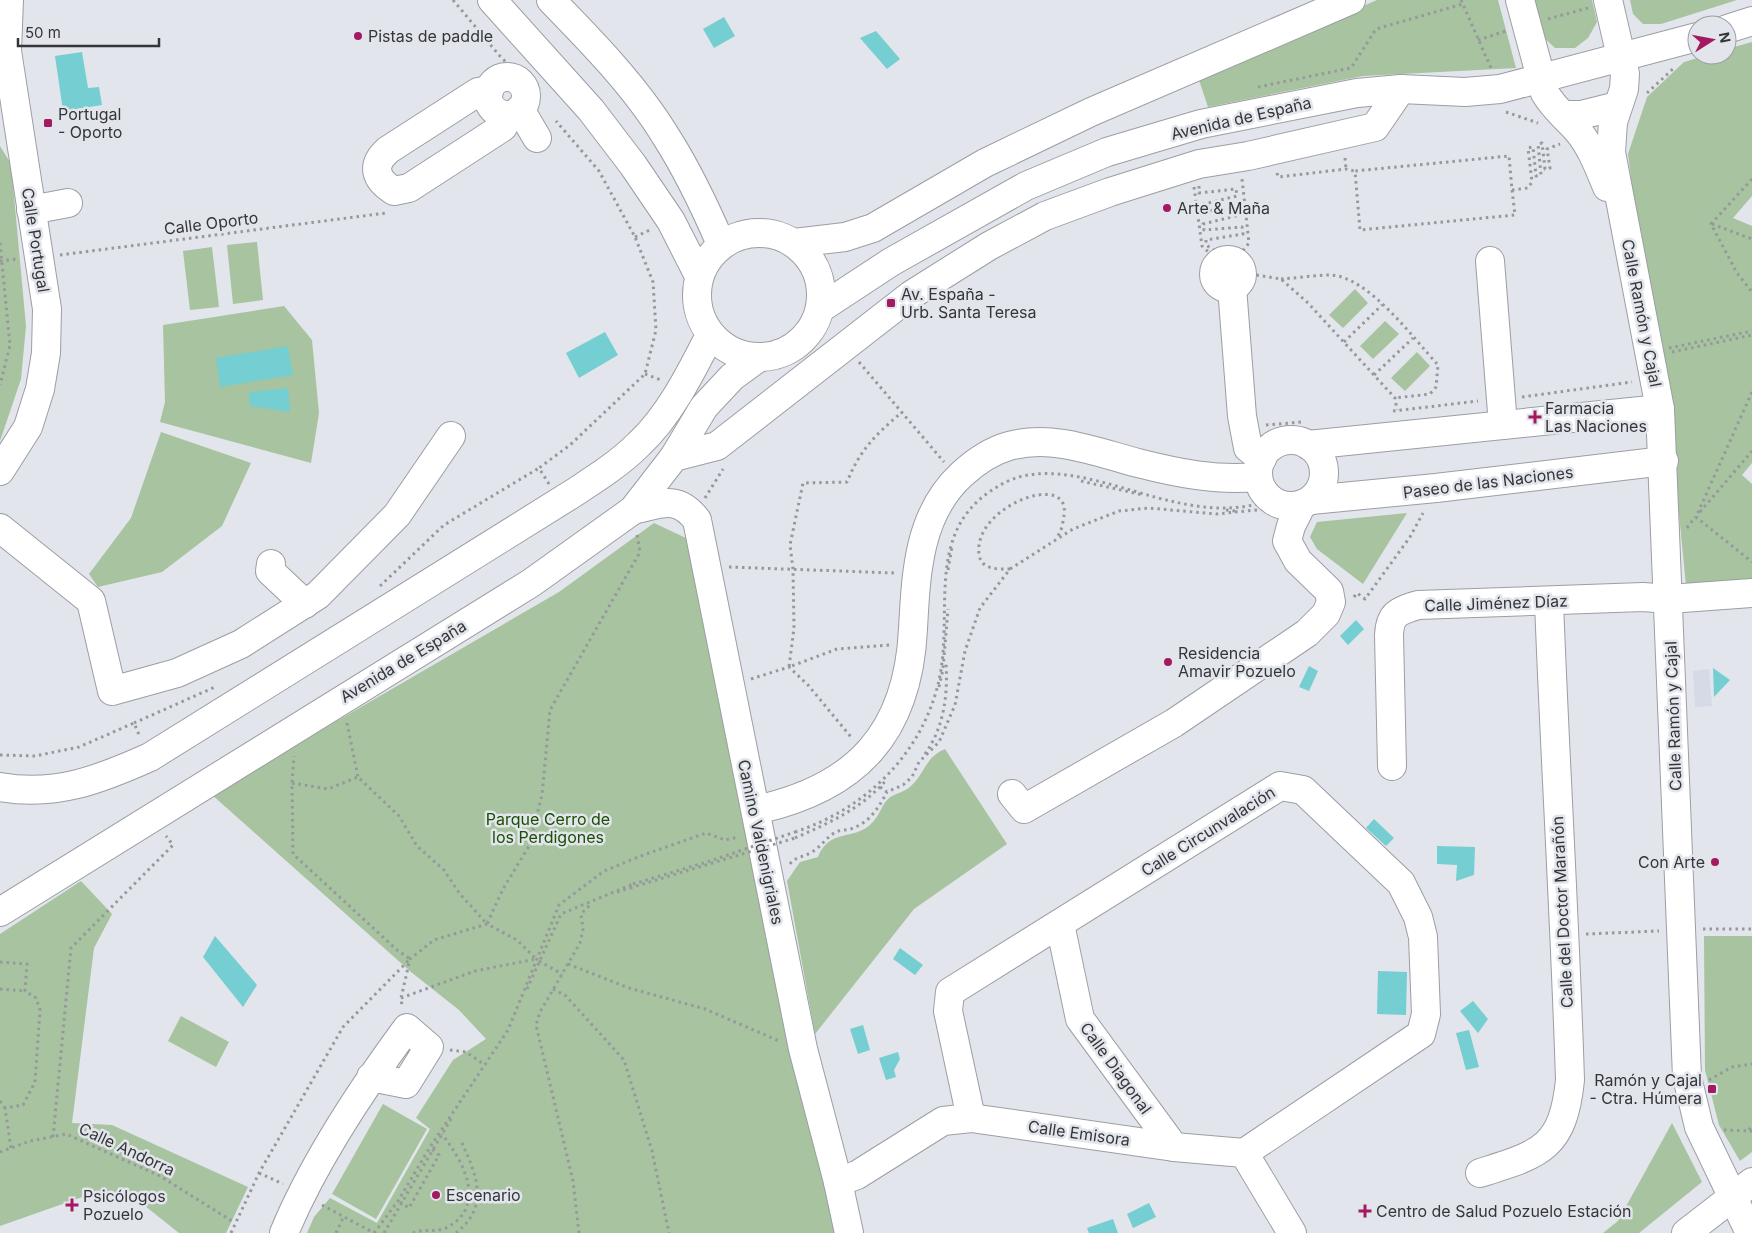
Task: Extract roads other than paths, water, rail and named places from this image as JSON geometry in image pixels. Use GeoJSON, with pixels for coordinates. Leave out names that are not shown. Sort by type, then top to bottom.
{"type":"FeatureCollection","features":[{"type":"Feature","properties":{"kind":"street","name":"Calle Portugal"},"geometry":{"type":"LineString","coordinates":[[0,471],[28,427],[40,389],[46,353],[47,310],[7,51],[8,0]]}},
{"type":"Feature","properties":{"kind":"street"},"geometry":{"type":"LineString","coordinates":[[492,0],[534,44],[591,110],[672,221],[699,276]]}},
{"type":"Feature","properties":{"kind":"street"},"geometry":{"type":"LineString","coordinates":[[552,0],[605,56],[665,134],[706,210],[720,244]]}},
{"type":"Feature","properties":{"kind":"street"},"geometry":{"type":"LineString","coordinates":[[794,243],[845,237],[873,228],[985,162],[1091,112],[1352,0]]}},
{"type":"Feature","properties":{"kind":"street","name":"Calle Ramón y Cajal"},"geometry":{"type":"LineString","coordinates":[[1520,0],[1541,80],[1552,106],[1556,126],[1590,148],[1624,228]]}},
{"type":"Feature","properties":{"kind":"street"},"geometry":{"type":"LineString","coordinates":[[1608,0],[1624,74],[1620,98]]}},
{"type":"Feature","properties":{"kind":"street"},"geometry":{"type":"LineString","coordinates":[[1737,25],[1752,21]]}},
{"type":"Feature","properties":{"kind":"street","name":"Avenida de España"},"geometry":{"type":"LineString","coordinates":[[821,308],[891,262],[1026,186],[1107,152],[1201,124],[1357,93],[1401,89],[1464,92],[1500,89],[1541,80],[1687,40]]}},
{"type":"Feature","properties":{"kind":"street"},"geometry":{"type":"LineString","coordinates":[[517,93],[524,66],[534,44]]}},
{"type":"Feature","properties":{"kind":"street"},"geometry":{"type":"LineString","coordinates":[[1556,126],[1620,98],[1657,49]]}},
{"type":"Feature","properties":{"kind":"street"},"geometry":{"type":"LineString","coordinates":[[517,93],[559,74]]}},
{"type":"Feature","properties":{"kind":"street"},"geometry":{"type":"LineString","coordinates":[[674,457],[717,446],[912,295],[989,246],[1045,216],[1110,192],[1195,166],[1240,158],[1375,127],[1401,89]]}},
{"type":"Feature","properties":{"kind":"street"},"geometry":{"type":"LineString","coordinates":[[517,93],[546,128]]}},
{"type":"Feature","properties":{"kind":"street","name":"Calle Ramón y Cajal"},"geometry":{"type":"LineString","coordinates":[[1620,98],[1613,122],[1611,152],[1624,228],[1648,336],[1660,409],[1664,461],[1669,599],[1692,930],[1688,1088],[1699,1127],[1743,1190],[1750,1233]]}},
{"type":"Feature","properties":{"kind":"street"},"geometry":{"type":"LineString","coordinates":[[0,125],[22,148]]}},
{"type":"Feature","properties":{"kind":"street"},"geometry":{"type":"LineString","coordinates":[[31,210],[68,203]]}},
{"type":"Feature","properties":{"kind":"street"},"geometry":{"type":"LineString","coordinates":[[744,233],[770,233],[794,243],[812,260],[821,283],[821,308],[812,328],[798,344],[779,355],[758,358],[731,352],[710,335],[697,307],[699,276],[720,244],[744,233]]}},
{"type":"Feature","properties":{"kind":"street"},"geometry":{"type":"LineString","coordinates":[[1490,261],[1502,412]]}},
{"type":"Feature","properties":{"kind":"street"},"geometry":{"type":"LineString","coordinates":[[1231,269],[1242,416],[1248,448],[1256,477],[1270,499],[1280,504],[1301,503],[1318,492],[1324,471],[1322,460],[1307,433]]}},
{"type":"Feature","properties":{"kind":"street"},"geometry":{"type":"LineString","coordinates":[[0,803],[108,776],[150,757],[612,468],[640,443],[682,389],[710,335]]}},
{"type":"Feature","properties":{"kind":"street","name":"Avenida de España"},"geometry":{"type":"LineString","coordinates":[[0,912],[34,889],[532,583],[633,510],[674,457],[704,407],[732,377],[758,358]]}},
{"type":"Feature","properties":{"kind":"street"},"geometry":{"type":"LineString","coordinates":[[1256,477],[1272,446],[1307,433],[1395,419],[1502,412],[1660,409]]}},
{"type":"Feature","properties":{"kind":"street"},"geometry":{"type":"LineString","coordinates":[[0,528],[36,550],[91,601],[112,691],[178,674],[241,644],[318,595],[398,515],[451,436]]}},
{"type":"Feature","properties":{"kind":"street"},"geometry":{"type":"LineString","coordinates":[[758,821],[786,803],[828,786],[855,766],[875,746],[890,725],[902,698],[910,665],[918,558],[924,536],[941,498],[954,482],[985,457],[1008,446],[1033,442],[1057,443],[1091,449],[1186,474],[1219,478],[1256,477]]}},
{"type":"Feature","properties":{"kind":"street","name":"Paseo de las Naciones"},"geometry":{"type":"LineString","coordinates":[[1301,503],[1664,461]]}},
{"type":"Feature","properties":{"kind":"street","name":"Camino Valdenigriales"},"geometry":{"type":"LineString","coordinates":[[633,510],[672,501],[688,508],[697,520],[803,1049],[838,1182],[849,1233]]}},
{"type":"Feature","properties":{"kind":"street"},"geometry":{"type":"LineString","coordinates":[[1012,794],[1024,809],[1174,723],[1307,633],[1326,614],[1331,602],[1329,591],[1298,561],[1287,541],[1301,503]]}},
{"type":"Feature","properties":{"kind":"street"},"geometry":{"type":"LineString","coordinates":[[271,564],[270,571],[305,604]]}},
{"type":"Feature","properties":{"kind":"street","name":"Calle Jiménez Díaz"},"geometry":{"type":"LineString","coordinates":[[1392,766],[1388,634],[1389,622],[1396,614],[1418,605],[1549,602],[1643,597],[1669,599],[1752,593]]}},
{"type":"Feature","properties":{"kind":"street","name":"Calle del Doctor Marañón"},"geometry":{"type":"LineString","coordinates":[[1480,1173],[1525,1159],[1548,1145],[1558,1128],[1564,1111],[1570,1080],[1549,602]]}},
{"type":"Feature","properties":{"kind":"street","name":"Calle Circunvalación"},"geometry":{"type":"LineString","coordinates":[[971,1118],[948,1011],[950,992],[1280,786],[1303,790],[1401,883],[1418,917],[1423,937],[1426,1014],[1421,1034],[1244,1153]]}},
{"type":"Feature","properties":{"kind":"street"},"geometry":{"type":"LineString","coordinates":[[0,787],[13,790],[68,787]]}},
{"type":"Feature","properties":{"kind":"street"},"geometry":{"type":"LineString","coordinates":[[0,887],[34,889]]}},
{"type":"Feature","properties":{"kind":"street","name":"Calle Diagonal"},"geometry":{"type":"LineString","coordinates":[[1060,924],[1080,1019],[1174,1147]]}},
{"type":"Feature","properties":{"kind":"street"},"geometry":{"type":"LineString","coordinates":[[284,1233],[301,1192],[371,1077],[408,1028],[429,1047],[406,1084],[371,1077]]}},
{"type":"Feature","properties":{"kind":"street","name":"Calle Emisora"},"geometry":{"type":"LineString","coordinates":[[838,1182],[856,1175],[943,1121],[971,1118],[1174,1147],[1244,1153]]}},
{"type":"Feature","properties":{"kind":"street"},"geometry":{"type":"LineString","coordinates":[[1244,1153],[1292,1233]]}},
{"type":"Feature","properties":{"kind":"street"},"geometry":{"type":"LineString","coordinates":[[1686,1233],[1743,1190]]}},
{"type":"Feature","properties":{"kind":"water"},"geometry":{"type":"Polygon","coordinates":[[[724,17],[735,36],[714,48],[703,29],[724,17]]]}},
{"type":"Feature","properties":{"kind":"water"},"geometry":{"type":"Polygon","coordinates":[[[876,31],[900,59],[887,69],[860,38],[876,31]]]}},
{"type":"Feature","properties":{"kind":"water"},"geometry":{"type":"Polygon","coordinates":[[[82,52],[88,88],[99,87],[102,105],[63,111],[55,56],[82,52]]]}},
{"type":"Feature","properties":{"kind":"water"},"geometry":{"type":"Polygon","coordinates":[[[605,332],[618,355],[579,378],[566,353],[605,332]]]}},
{"type":"Feature","properties":{"kind":"water"},"geometry":{"type":"Polygon","coordinates":[[[288,346],[293,375],[220,387],[216,358],[288,346]]]}},
{"type":"Feature","properties":{"kind":"water"},"geometry":{"type":"Polygon","coordinates":[[[288,388],[290,412],[250,406],[249,392],[288,388]]]}},
{"type":"Feature","properties":{"kind":"water"},"geometry":{"type":"Polygon","coordinates":[[[1356,620],[1364,629],[1348,645],[1340,636],[1356,620]]]}},
{"type":"Feature","properties":{"kind":"water"},"geometry":{"type":"Polygon","coordinates":[[[1309,666],[1318,671],[1309,691],[1299,687],[1309,666]]]}},
{"type":"Feature","properties":{"kind":"water"},"geometry":{"type":"Polygon","coordinates":[[[1713,668],[1730,680],[1714,697],[1713,668]]]}},
{"type":"Feature","properties":{"kind":"water"},"geometry":{"type":"Polygon","coordinates":[[[1374,819],[1394,838],[1386,846],[1366,828],[1374,819]]]}},
{"type":"Feature","properties":{"kind":"water"},"geometry":{"type":"Polygon","coordinates":[[[1437,846],[1475,847],[1474,875],[1456,881],[1457,865],[1437,864],[1437,846]]]}},
{"type":"Feature","properties":{"kind":"water"},"geometry":{"type":"Polygon","coordinates":[[[215,936],[257,985],[243,1007],[203,957],[215,936]]]}},
{"type":"Feature","properties":{"kind":"water"},"geometry":{"type":"Polygon","coordinates":[[[900,948],[923,965],[915,975],[893,959],[900,948]]]}},
{"type":"Feature","properties":{"kind":"water"},"geometry":{"type":"Polygon","coordinates":[[[1378,971],[1407,972],[1406,1015],[1377,1014],[1378,971]]]}},
{"type":"Feature","properties":{"kind":"water"},"geometry":{"type":"Polygon","coordinates":[[[1473,1001],[1488,1019],[1478,1033],[1460,1011],[1473,1001]]]}},
{"type":"Feature","properties":{"kind":"water"},"geometry":{"type":"Polygon","coordinates":[[[863,1025],[870,1050],[858,1054],[850,1029],[863,1025]]]}},
{"type":"Feature","properties":{"kind":"water"},"geometry":{"type":"Polygon","coordinates":[[[1469,1030],[1479,1067],[1466,1070],[1456,1033],[1469,1030]]]}},
{"type":"Feature","properties":{"kind":"water"},"geometry":{"type":"Polygon","coordinates":[[[898,1052],[900,1059],[894,1070],[896,1077],[886,1080],[879,1058],[898,1052]]]}},
{"type":"Feature","properties":{"kind":"water"},"geometry":{"type":"Polygon","coordinates":[[[1149,1203],[1156,1217],[1133,1228],[1127,1214],[1149,1203]]]}},
{"type":"Feature","properties":{"kind":"water"},"geometry":{"type":"Polygon","coordinates":[[[1113,1219],[1118,1233],[1089,1233],[1087,1228],[1113,1219]]]}},
{"type":"Feature","properties":{"kind":"place","name":"Pistas de paddle"},"geometry":{"type":"Point","coordinates":[358,36]}},
{"type":"Feature","properties":{"kind":"place","name":"Portugal - Oporto"},"geometry":{"type":"Point","coordinates":[48,123]}},
{"type":"Feature","properties":{"kind":"place","name":"Arte & Maña"},"geometry":{"type":"Point","coordinates":[1167,208]}},
{"type":"Feature","properties":{"kind":"place","name":"Av. España - Urb. Santa Teresa"},"geometry":{"type":"Point","coordinates":[891,303]}},
{"type":"Feature","properties":{"kind":"place","name":"Farmacia Las Naciones"},"geometry":{"type":"Point","coordinates":[1535,417]}},
{"type":"Feature","properties":{"kind":"place","name":"Residencia Amavir Pozuelo"},"geometry":{"type":"Point","coordinates":[1168,662]}},
{"type":"Feature","properties":{"kind":"place","name":"Con Arte"},"geometry":{"type":"Point","coordinates":[1715,862]}},
{"type":"Feature","properties":{"kind":"place","name":"Ramón y Cajal - Ctra. Húmera"},"geometry":{"type":"Point","coordinates":[1712,1089]}},
{"type":"Feature","properties":{"kind":"place","name":"Escenario"},"geometry":{"type":"Point","coordinates":[436,1195]}},
{"type":"Feature","properties":{"kind":"place","name":"Psicólogos Pozuelo"},"geometry":{"type":"Point","coordinates":[72,1205]}},
{"type":"Feature","properties":{"kind":"place","name":"Centro de Salud Pozuelo Estación"},"geometry":{"type":"Point","coordinates":[1365,1211]}},
{"type":"Feature","properties":{"kind":"park label","name":"Parque Cerro de los Perdigones"},"geometry":{"type":"Point","coordinates":[548,828]}}]}
